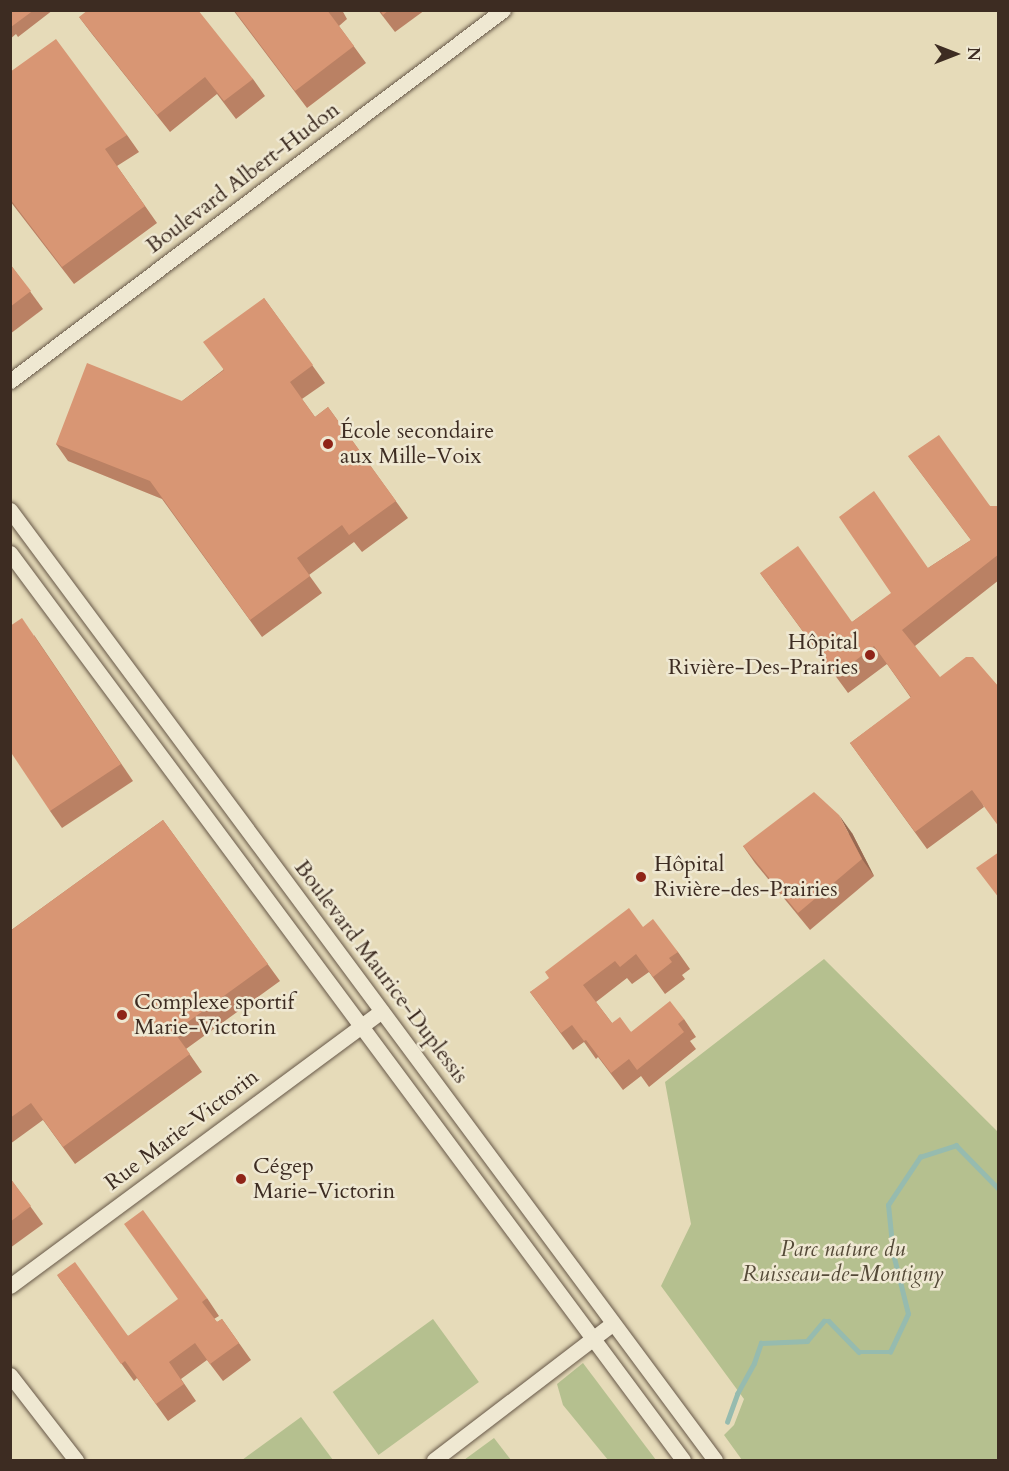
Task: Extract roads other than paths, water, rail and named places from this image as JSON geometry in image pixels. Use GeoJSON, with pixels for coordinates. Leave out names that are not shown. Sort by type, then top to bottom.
{"type":"FeatureCollection","features":[{"type":"Feature","properties":{"kind":"street","name":"Boulevard Albert-Hudon"},"geometry":{"type":"LineString","coordinates":[[10,381],[503,10]]}},
{"type":"Feature","properties":{"kind":"street","name":"Boulevard Maurice-Duplessis"},"geometry":{"type":"LineString","coordinates":[[10,510],[715,1461]]}},
{"type":"Feature","properties":{"kind":"street"},"geometry":{"type":"LineString","coordinates":[[10,553],[683,1461]]}},
{"type":"Feature","properties":{"kind":"street","name":"Rue Marie-Victorin"},"geometry":{"type":"LineString","coordinates":[[10,1286],[381,1011]]}},
{"type":"Feature","properties":{"kind":"street"},"geometry":{"type":"LineString","coordinates":[[434,1461],[612,1324]]}},
{"type":"Feature","properties":{"kind":"street"},"geometry":{"type":"LineString","coordinates":[[10,1375],[75,1461]]}},
{"type":"Feature","properties":{"kind":"waterway"},"geometry":{"type":"LineString","coordinates":[[727,1422],[737,1394],[754,1363],[761,1343],[807,1341],[824,1321],[829,1321],[859,1352],[890,1352],[908,1314],[893,1254],[888,1205],[920,1157],[956,1145],[998,1188]]}},
{"type":"Feature","properties":{"kind":"place","name":"École secondaire aux Mille-Voix"},"geometry":{"type":"Point","coordinates":[328,444]}},
{"type":"Feature","properties":{"kind":"place","name":"Hôpital Rivière-Des-Prairies"},"geometry":{"type":"Point","coordinates":[870,655]}},
{"type":"Feature","properties":{"kind":"place","name":"Hôpital Rivière-des-Prairies"},"geometry":{"type":"Point","coordinates":[641,877]}},
{"type":"Feature","properties":{"kind":"place","name":"Complexe sportif Marie-Victorin"},"geometry":{"type":"Point","coordinates":[122,1015]}},
{"type":"Feature","properties":{"kind":"place","name":"Cégep Marie-Victorin"},"geometry":{"type":"Point","coordinates":[241,1179]}},
{"type":"Feature","properties":{"kind":"park label","name":"Parc nature du Ruisseau-de-Montigny"},"geometry":{"type":"Point","coordinates":[843,1262]}}]}
